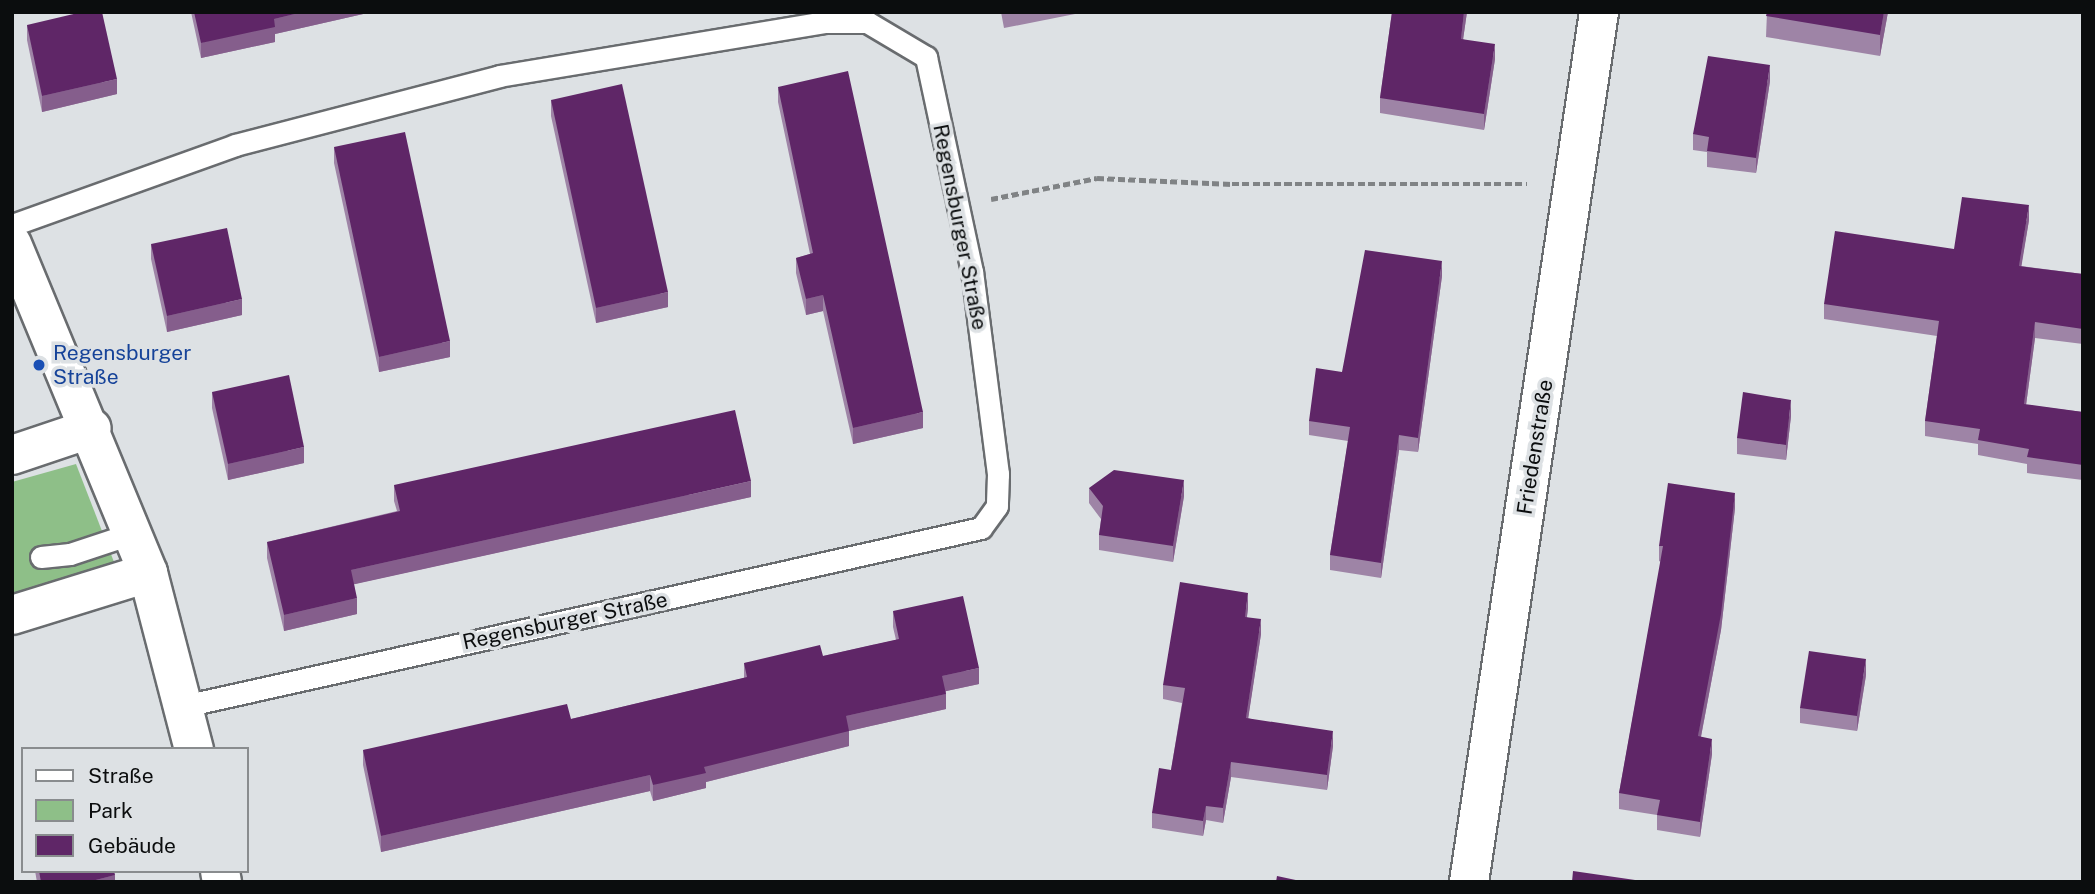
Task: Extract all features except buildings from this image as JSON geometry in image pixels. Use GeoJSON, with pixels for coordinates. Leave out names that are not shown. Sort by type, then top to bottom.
{"type":"FeatureCollection","features":[{"type":"Feature","properties":{"kind":"street","name":"Friedenstraße"},"geometry":{"type":"LineString","coordinates":[[1469,882],[1599,12]]}},
{"type":"Feature","properties":{"kind":"street"},"geometry":{"type":"LineString","coordinates":[[12,244],[92,428],[148,573],[194,747]]}},
{"type":"Feature","properties":{"kind":"street"},"geometry":{"type":"LineString","coordinates":[[12,455],[92,428]]}},
{"type":"Feature","properties":{"kind":"street"},"geometry":{"type":"LineString","coordinates":[[12,615],[148,573]]}},
{"type":"Feature","properties":{"kind":"lane","name":"Regensburger Straße"},"geometry":{"type":"LineString","coordinates":[[12,225],[235,145],[472,83],[826,22],[867,22],[926,57],[960,205],[998,474],[997,506],[981,528],[184,706]]}},
{"type":"Feature","properties":{"kind":"lane"},"geometry":{"type":"LineString","coordinates":[[41,557],[70,554],[133,533]]}},
{"type":"Feature","properties":{"kind":"path"},"geometry":{"type":"LineString","coordinates":[[960,205],[1097,178],[1232,184],[1527,184]]}},
{"type":"Feature","properties":{"kind":"green space"},"geometry":{"type":"Polygon","coordinates":[[[76,464],[114,562],[12,595],[12,482],[76,464]]]}},
{"type":"Feature","properties":{"kind":"place","name":"Regensburger Straße"},"geometry":{"type":"Point","coordinates":[39,365]}}]}
